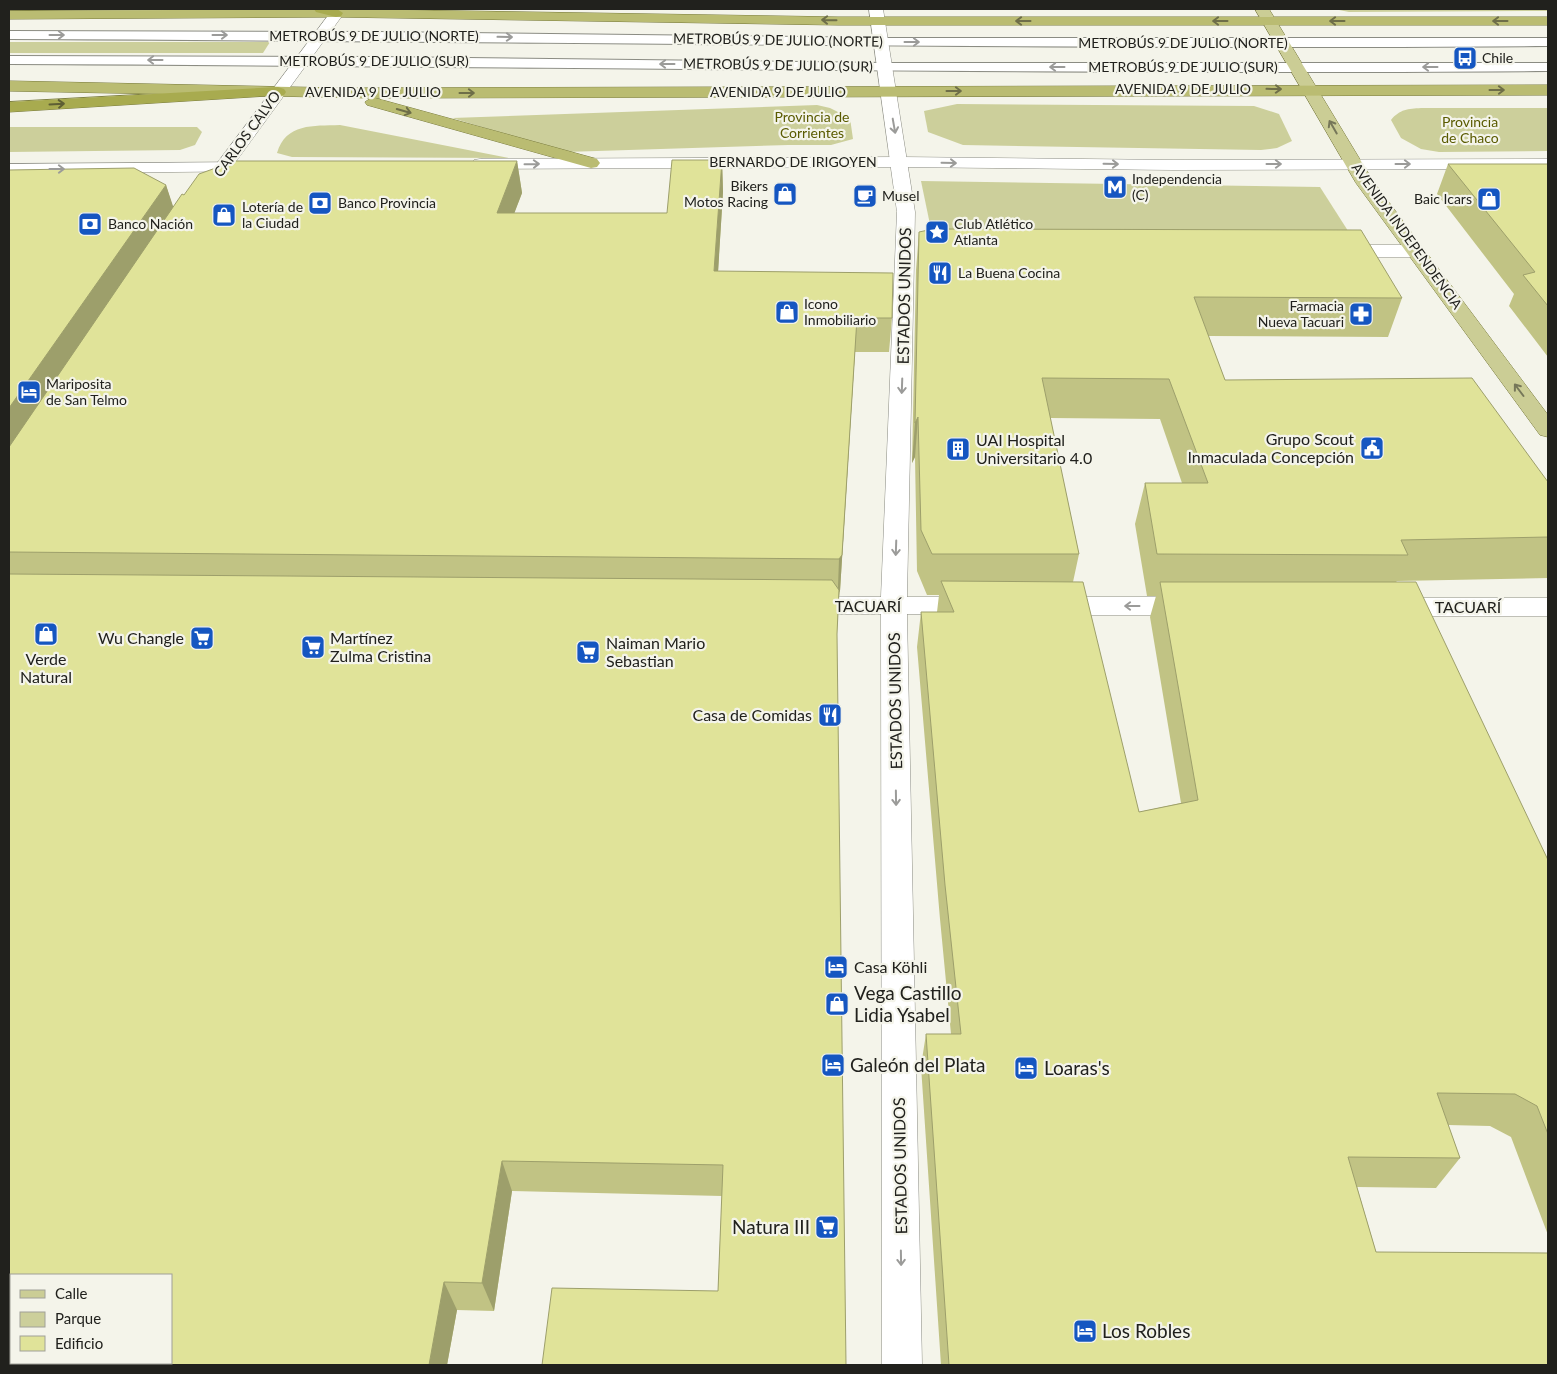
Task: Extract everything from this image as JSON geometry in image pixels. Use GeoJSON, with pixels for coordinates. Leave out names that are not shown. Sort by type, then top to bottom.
{"type":"FeatureCollection","features":[{"type":"Feature","properties":{"kind":"highway"},"geometry":{"type":"LineString","coordinates":[[321,9],[338,11]]}},
{"type":"Feature","properties":{"kind":"highway"},"geometry":{"type":"LineString","coordinates":[[756,9],[798,20]]}},
{"type":"Feature","properties":{"kind":"highway"},"geometry":{"type":"LineString","coordinates":[[9,15],[338,11],[798,20],[877,15],[1266,15],[1548,21]]}},
{"type":"Feature","properties":{"kind":"highway","name":"AVENIDA 9 DE JULIO"},"geometry":{"type":"LineString","coordinates":[[9,87],[340,93],[1548,90]]}},
{"type":"Feature","properties":{"kind":"highway"},"geometry":{"type":"LineString","coordinates":[[9,107],[278,92]]}},
{"type":"Feature","properties":{"kind":"highway"},"geometry":{"type":"LineString","coordinates":[[340,93],[592,163]]}},
{"type":"Feature","properties":{"kind":"main road","name":"AVENIDA INDEPENDENCIA"},"geometry":{"type":"LineString","coordinates":[[1266,15],[1354,164],[1383,208],[1548,430]]}},
{"type":"Feature","properties":{"kind":"street","name":"CARLOS CALVO"},"geometry":{"type":"LineString","coordinates":[[195,208],[221,168],[338,11]]}},
{"type":"Feature","properties":{"kind":"street","name":"ESTADOS UNIDOS"},"geometry":{"type":"LineString","coordinates":[[877,15],[906,212],[916,250],[894,606],[902,1365]]}},
{"type":"Feature","properties":{"kind":"street","name":"BERNARDO DE IRIGOYEN"},"geometry":{"type":"LineString","coordinates":[[463,165],[900,162],[1173,165],[1548,164]]}},
{"type":"Feature","properties":{"kind":"street"},"geometry":{"type":"LineString","coordinates":[[9,169],[270,167]]}},
{"type":"Feature","properties":{"kind":"street"},"geometry":{"type":"LineString","coordinates":[[1321,250],[1416,251]]}},
{"type":"Feature","properties":{"kind":"street","name":"TACUARÍ"},"geometry":{"type":"LineString","coordinates":[[775,605],[993,606]]}},
{"type":"Feature","properties":{"kind":"street"},"geometry":{"type":"LineString","coordinates":[[1033,606],[1211,606]]}},
{"type":"Feature","properties":{"kind":"street","name":"TACUARÍ"},"geometry":{"type":"LineString","coordinates":[[1370,607],[1548,607]]}},
{"type":"Feature","properties":{"kind":"lane","name":"METROBÚS 9 DE JULIO (NORTE)"},"geometry":{"type":"LineString","coordinates":[[9,35],[881,42],[1548,42]]}},
{"type":"Feature","properties":{"kind":"lane","name":"METROBÚS 9 DE JULIO (SUR)"},"geometry":{"type":"LineString","coordinates":[[9,60],[885,67],[1548,67]]}},
{"type":"Feature","properties":{"kind":"green space"},"geometry":{"type":"Polygon","coordinates":[[[1334,9],[1548,9],[1548,11],[1349,12],[1334,9]]]}},
{"type":"Feature","properties":{"kind":"green space"},"geometry":{"type":"Polygon","coordinates":[[[9,42],[270,42],[263,53],[9,53],[9,42]]]}},
{"type":"Feature","properties":{"kind":"green space"},"geometry":{"type":"Polygon","coordinates":[[[957,104],[1254,106],[1279,114],[1292,141],[1277,148],[1261,150],[963,145],[928,132],[924,111],[957,104]]]}},
{"type":"Feature","properties":{"kind":"green space","name":"Provincia de Corrientes"},"geometry":{"type":"Polygon","coordinates":[[[817,105],[830,108],[850,118],[853,139],[831,145],[565,152],[452,118],[817,105]]]}},
{"type":"Feature","properties":{"kind":"green space","name":"Provincia de Chaco"},"geometry":{"type":"Polygon","coordinates":[[[1548,108],[1548,151],[1439,152],[1421,149],[1401,138],[1391,120],[1394,116],[1408,109],[1548,108]]]}},
{"type":"Feature","properties":{"kind":"green space"},"geometry":{"type":"Polygon","coordinates":[[[340,125],[509,158],[292,157],[277,153],[281,143],[294,131],[311,126],[340,125]]]}},
{"type":"Feature","properties":{"kind":"green space"},"geometry":{"type":"Polygon","coordinates":[[[9,127],[197,127],[202,132],[195,145],[180,150],[9,152],[9,127]]]}},
{"type":"Feature","properties":{"kind":"green space"},"geometry":{"type":"Polygon","coordinates":[[[921,181],[1320,187],[1350,234],[933,239],[921,181]]]}},
{"type":"Feature","properties":{"kind":"building"},"geometry":{"type":"Polygon","coordinates":[[[672,160],[722,160],[714,271],[893,273],[892,318],[857,318],[842,555],[839,559],[9,552],[9,447],[182,194],[184,195],[199,174],[235,161],[517,161],[497,213],[667,213],[672,160]]]}},
{"type":"Feature","properties":{"kind":"building"},"geometry":{"type":"Polygon","coordinates":[[[1448,164],[1548,164],[1548,306],[1523,275],[1535,272],[1448,164]]]}},
{"type":"Feature","properties":{"kind":"building"},"geometry":{"type":"Polygon","coordinates":[[[134,168],[166,185],[9,408],[9,170],[134,168]]]}},
{"type":"Feature","properties":{"kind":"building"},"geometry":{"type":"Polygon","coordinates":[[[933,229],[1361,230],[1402,298],[1194,297],[1225,380],[1472,378],[1548,482],[1548,537],[1401,540],[1408,555],[1157,554],[1145,483],[1208,483],[1169,379],[1042,378],[1079,554],[932,554],[921,530],[918,417],[915,423],[919,232],[933,229]]]}},
{"type":"Feature","properties":{"kind":"building"},"geometry":{"type":"Polygon","coordinates":[[[9,574],[832,580],[839,590],[837,634],[846,1365],[542,1365],[552,1288],[718,1291],[723,1165],[502,1161],[482,1283],[444,1282],[429,1365],[9,1365],[9,574]]]}},
{"type":"Feature","properties":{"kind":"building"},"geometry":{"type":"Polygon","coordinates":[[[941,581],[1083,582],[1139,812],[1198,800],[1160,582],[1416,582],[1548,860],[1548,1134],[1537,1106],[1515,1094],[1437,1093],[1460,1158],[1348,1157],[1376,1252],[1548,1253],[1548,1365],[949,1365],[926,1034],[961,1034],[945,885],[921,612],[954,612],[941,581]]]}},
{"type":"Feature","properties":{"kind":"place","name":"Chile"},"geometry":{"type":"Point","coordinates":[1465,58]}},
{"type":"Feature","properties":{"kind":"place","name":"Independencia (C)"},"geometry":{"type":"Point","coordinates":[1115,187]}},
{"type":"Feature","properties":{"kind":"place","name":"Bikers Motos Racing"},"geometry":{"type":"Point","coordinates":[785,194]}},
{"type":"Feature","properties":{"kind":"place","name":"Musel"},"geometry":{"type":"Point","coordinates":[865,196]}},
{"type":"Feature","properties":{"kind":"place","name":"Baic Icars"},"geometry":{"type":"Point","coordinates":[1489,199]}},
{"type":"Feature","properties":{"kind":"place","name":"Banco Provincia"},"geometry":{"type":"Point","coordinates":[320,203]}},
{"type":"Feature","properties":{"kind":"place","name":"Lotería de la Ciudad"},"geometry":{"type":"Point","coordinates":[224,215]}},
{"type":"Feature","properties":{"kind":"place","name":"Banco Nación"},"geometry":{"type":"Point","coordinates":[90,224]}},
{"type":"Feature","properties":{"kind":"place","name":"Club Atlético Atlanta"},"geometry":{"type":"Point","coordinates":[937,232]}},
{"type":"Feature","properties":{"kind":"place","name":"La Buena Cocina"},"geometry":{"type":"Point","coordinates":[940,273]}},
{"type":"Feature","properties":{"kind":"place","name":"Icono Inmobiliario"},"geometry":{"type":"Point","coordinates":[787,312]}},
{"type":"Feature","properties":{"kind":"place","name":"Farmacia Nueva Tacuari"},"geometry":{"type":"Point","coordinates":[1361,314]}},
{"type":"Feature","properties":{"kind":"place","name":"Mariposita de San Telmo"},"geometry":{"type":"Point","coordinates":[29,392]}},
{"type":"Feature","properties":{"kind":"place","name":"Grupo Scout Inmaculada Concepción"},"geometry":{"type":"Point","coordinates":[1372,448]}},
{"type":"Feature","properties":{"kind":"place","name":"UAI Hospital Universitario 4.0"},"geometry":{"type":"Point","coordinates":[958,449]}},
{"type":"Feature","properties":{"kind":"place","name":"Verde Natural"},"geometry":{"type":"Point","coordinates":[46,634]}},
{"type":"Feature","properties":{"kind":"place","name":"Wu Changle"},"geometry":{"type":"Point","coordinates":[202,638]}},
{"type":"Feature","properties":{"kind":"place","name":"Martínez Zulma Cristina"},"geometry":{"type":"Point","coordinates":[313,647]}},
{"type":"Feature","properties":{"kind":"place","name":"Naiman Mario Sebastian"},"geometry":{"type":"Point","coordinates":[588,652]}},
{"type":"Feature","properties":{"kind":"place","name":"Casa de Comidas"},"geometry":{"type":"Point","coordinates":[830,715]}},
{"type":"Feature","properties":{"kind":"place","name":"Casa Köhli"},"geometry":{"type":"Point","coordinates":[836,967]}},
{"type":"Feature","properties":{"kind":"place","name":"Vega Castillo Lidia Ysabel"},"geometry":{"type":"Point","coordinates":[837,1004]}},
{"type":"Feature","properties":{"kind":"place","name":"Galeón del Plata"},"geometry":{"type":"Point","coordinates":[833,1065]}},
{"type":"Feature","properties":{"kind":"place","name":"Loaras's"},"geometry":{"type":"Point","coordinates":[1026,1068]}},
{"type":"Feature","properties":{"kind":"place","name":"Natura III"},"geometry":{"type":"Point","coordinates":[827,1227]}},
{"type":"Feature","properties":{"kind":"place","name":"Los Robles"},"geometry":{"type":"Point","coordinates":[1085,1331]}}]}
